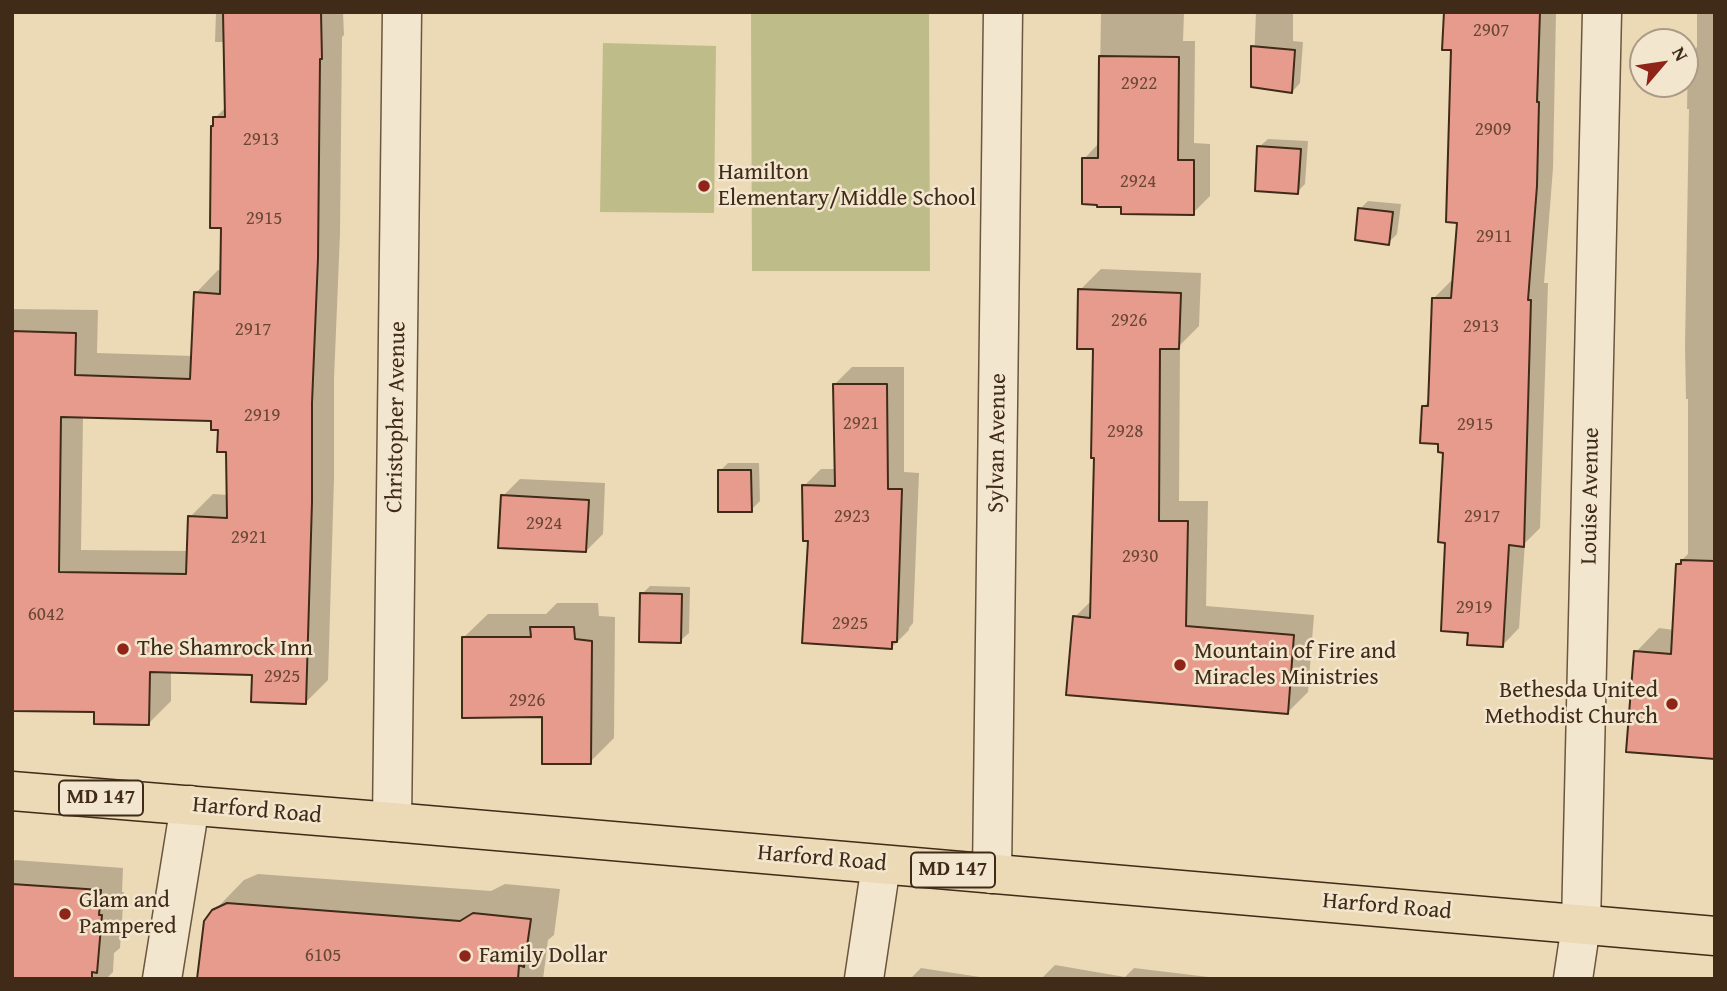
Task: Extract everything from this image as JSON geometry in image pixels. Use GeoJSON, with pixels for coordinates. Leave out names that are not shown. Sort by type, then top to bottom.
{"type":"FeatureCollection","features":[{"type":"Feature","properties":{"kind":"main road","name":"Harford Road"},"geometry":{"type":"LineString","coordinates":[[12,791],[1715,936]]}},
{"type":"Feature","properties":{"kind":"street","name":"Christopher Avenue"},"geometry":{"type":"LineString","coordinates":[[392,822],[402,12]]}},
{"type":"Feature","properties":{"kind":"street","name":"Sylvan Avenue"},"geometry":{"type":"LineString","coordinates":[[992,874],[1003,12]]}},
{"type":"Feature","properties":{"kind":"street","name":"Louise Avenue"},"geometry":{"type":"LineString","coordinates":[[1573,979],[1581,925],[1602,12]]}},
{"type":"Feature","properties":{"kind":"street"},"geometry":{"type":"LineString","coordinates":[[162,979],[190,805]]}},
{"type":"Feature","properties":{"kind":"street"},"geometry":{"type":"LineString","coordinates":[[864,979],[881,864]]}},
{"type":"Feature","properties":{"kind":"shaded area"},"geometry":{"type":"Polygon","coordinates":[[[751,12],[929,12],[930,271],[752,271],[751,12]]]}},
{"type":"Feature","properties":{"kind":"shaded area"},"geometry":{"type":"Polygon","coordinates":[[[603,43],[716,46],[714,213],[600,212],[603,43]]]}},
{"type":"Feature","properties":{"kind":"building"},"geometry":{"type":"Polygon","coordinates":[[[223,12],[321,12],[318,258],[306,704],[251,702],[252,675],[150,672],[149,725],[94,724],[94,712],[12,711],[12,331],[76,333],[75,375],[190,379],[194,292],[220,294],[221,228],[210,228],[211,126],[213,117],[225,117],[223,12]],[[61,417],[59,572],[186,574],[188,516],[227,518],[226,452],[217,452],[218,430],[211,430],[211,421],[61,417]]]}},
{"type":"Feature","properties":{"kind":"building"},"geometry":{"type":"Polygon","coordinates":[[[1444,12],[1540,12],[1537,186],[1528,300],[1531,300],[1524,547],[1509,545],[1503,647],[1467,645],[1468,633],[1441,631],[1445,543],[1438,542],[1443,453],[1438,452],[1438,444],[1420,443],[1422,406],[1428,406],[1432,298],[1451,298],[1457,223],[1446,222],[1451,50],[1442,50],[1444,12]]]}},
{"type":"Feature","properties":{"kind":"building"},"geometry":{"type":"Polygon","coordinates":[[[1251,46],[1295,50],[1292,93],[1251,87],[1251,46]]]}},
{"type":"Feature","properties":{"kind":"building"},"geometry":{"type":"Polygon","coordinates":[[[1099,56],[1179,57],[1178,160],[1194,160],[1194,215],[1121,214],[1121,207],[1082,204],[1082,158],[1098,158],[1099,56]]]}},
{"type":"Feature","properties":{"kind":"building"},"geometry":{"type":"Polygon","coordinates":[[[1257,146],[1301,149],[1298,194],[1255,191],[1257,146]]]}},
{"type":"Feature","properties":{"kind":"building"},"geometry":{"type":"Polygon","coordinates":[[[1358,208],[1393,212],[1389,245],[1355,240],[1358,208]]]}},
{"type":"Feature","properties":{"kind":"building"},"geometry":{"type":"Polygon","coordinates":[[[1078,289],[1181,293],[1179,349],[1160,349],[1159,521],[1188,521],[1186,626],[1294,635],[1288,714],[1066,695],[1073,616],[1090,618],[1094,458],[1091,458],[1093,349],[1077,349],[1078,289]]]}},
{"type":"Feature","properties":{"kind":"building"},"geometry":{"type":"Polygon","coordinates":[[[833,384],[887,384],[888,489],[902,489],[897,642],[892,642],[892,649],[802,643],[808,541],[803,541],[802,485],[835,486],[833,384]]]}},
{"type":"Feature","properties":{"kind":"building"},"geometry":{"type":"Polygon","coordinates":[[[718,470],[751,470],[752,512],[718,512],[718,470]]]}},
{"type":"Feature","properties":{"kind":"building"},"geometry":{"type":"Polygon","coordinates":[[[501,495],[589,500],[586,552],[498,548],[501,495]]]}},
{"type":"Feature","properties":{"kind":"building","name":"Bethesda United Methodist Church"},"geometry":{"type":"Polygon","coordinates":[[[1681,560],[1715,561],[1715,759],[1626,752],[1634,651],[1671,654],[1676,564],[1681,564],[1681,560]]]}},
{"type":"Feature","properties":{"kind":"building"},"geometry":{"type":"Polygon","coordinates":[[[640,593],[682,594],[681,643],[639,642],[640,593]]]}},
{"type":"Feature","properties":{"kind":"building"},"geometry":{"type":"Polygon","coordinates":[[[530,627],[574,627],[575,639],[592,641],[591,764],[542,764],[542,717],[462,718],[462,637],[531,637],[530,627]]]}},
{"type":"Feature","properties":{"kind":"building"},"geometry":{"type":"Polygon","coordinates":[[[12,884],[101,890],[99,915],[102,915],[97,973],[92,972],[92,979],[12,979],[12,884]]]}},
{"type":"Feature","properties":{"kind":"building"},"geometry":{"type":"Polygon","coordinates":[[[227,903],[460,921],[473,913],[531,919],[524,967],[519,965],[518,979],[197,979],[204,921],[212,910],[227,903]]]}},
{"type":"Feature","properties":{"kind":"place","name":"Hamilton Elementary/Middle School"},"geometry":{"type":"Point","coordinates":[704,186]}},
{"type":"Feature","properties":{"kind":"place","name":"The Shamrock Inn"},"geometry":{"type":"Point","coordinates":[123,649]}},
{"type":"Feature","properties":{"kind":"place","name":"Mountain of Fire and Miracles Ministries"},"geometry":{"type":"Point","coordinates":[1180,665]}},
{"type":"Feature","properties":{"kind":"place","name":"Bethesda United Methodist Church"},"geometry":{"type":"Point","coordinates":[1672,704]}},
{"type":"Feature","properties":{"kind":"place","name":"Glam and Pampered"},"geometry":{"type":"Point","coordinates":[65,914]}},
{"type":"Feature","properties":{"kind":"place","name":"Family Dollar"},"geometry":{"type":"Point","coordinates":[465,956]}}]}
